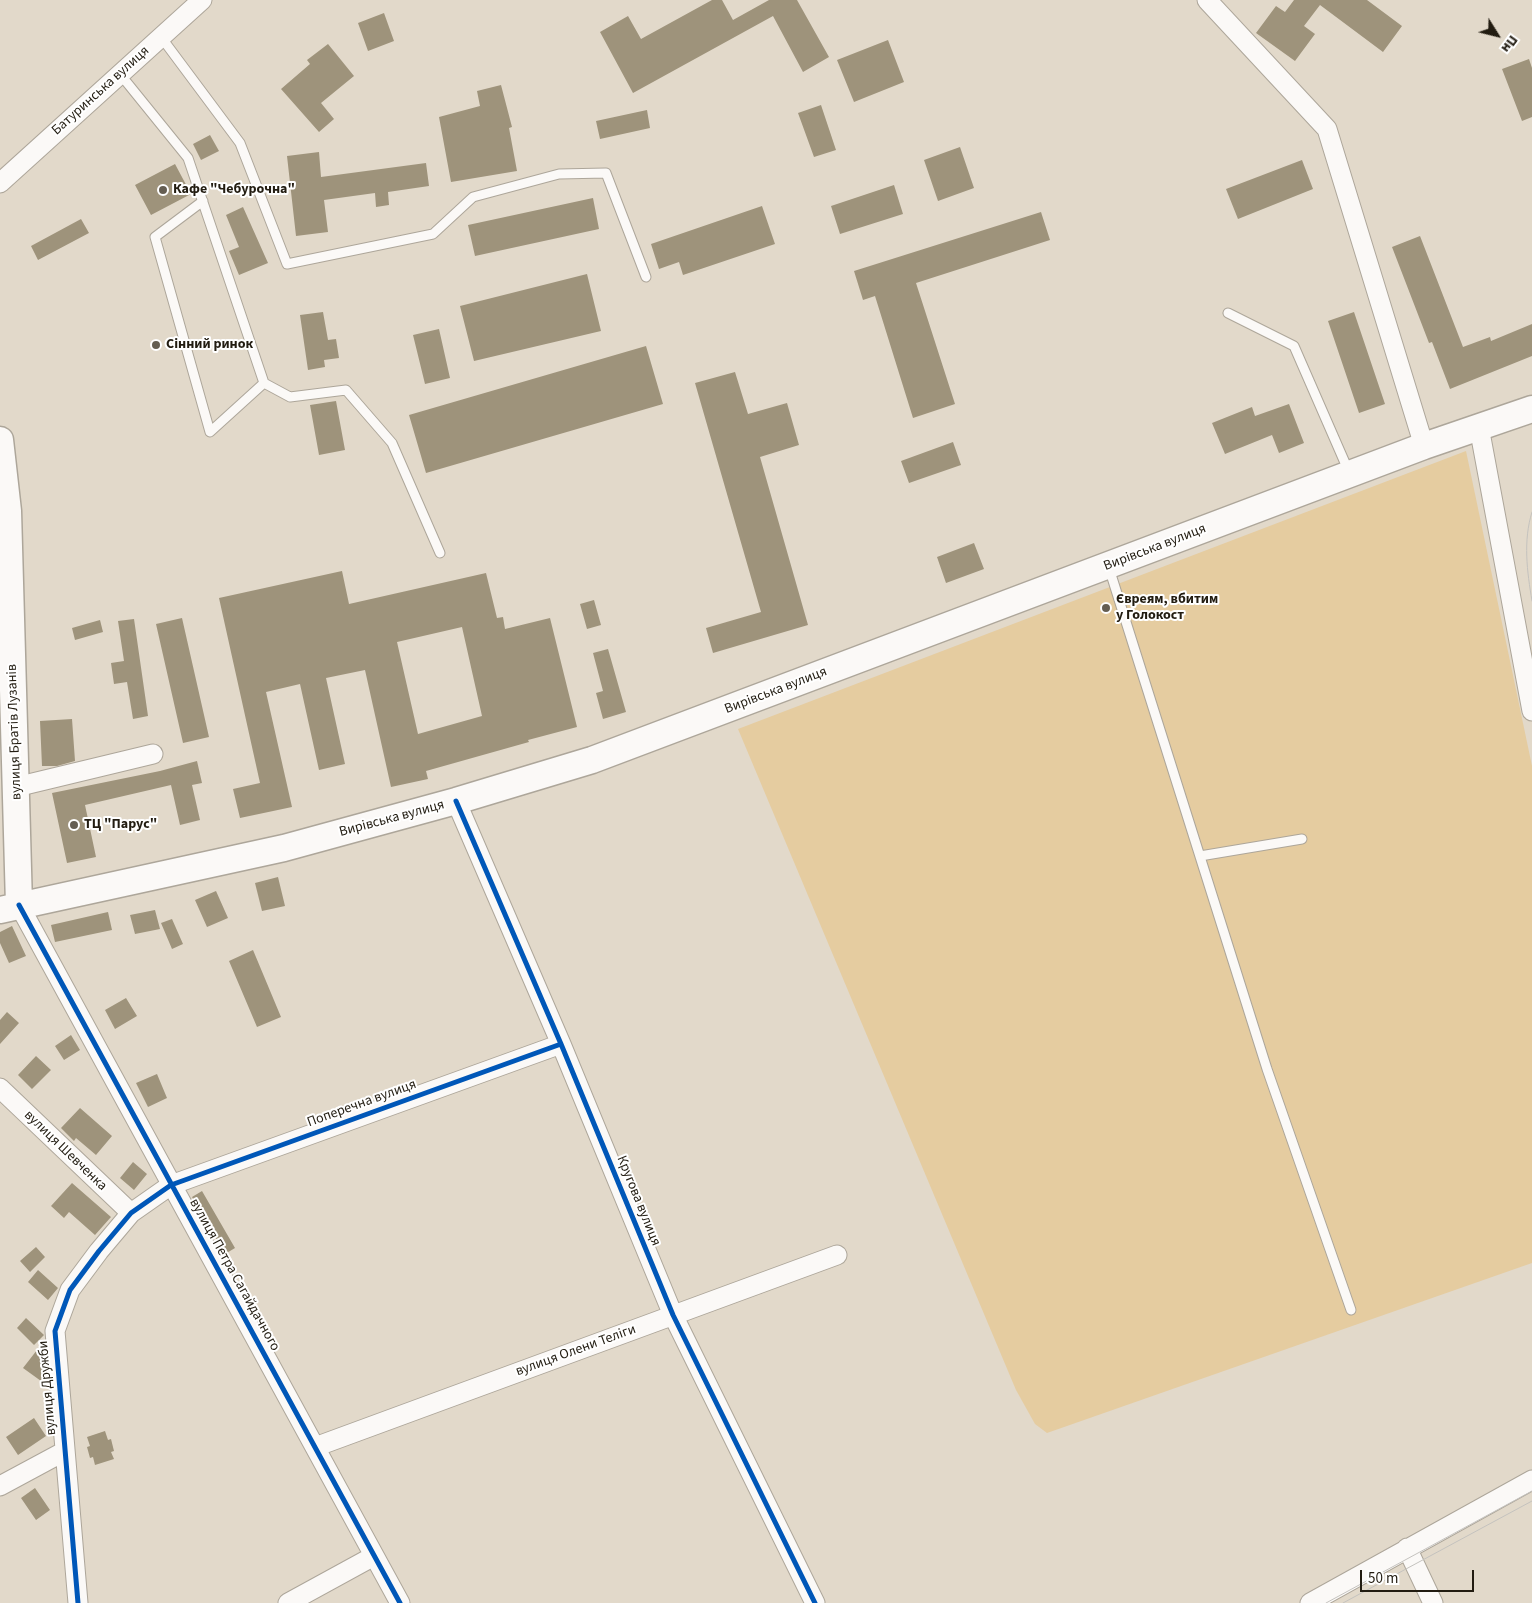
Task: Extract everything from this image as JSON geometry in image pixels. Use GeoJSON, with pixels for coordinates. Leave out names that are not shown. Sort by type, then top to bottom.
{"type":"FeatureCollection","features":[{"type":"Feature","properties":{"kind":"main road","name":"Вирівська вулиця"},"geometry":{"type":"LineString","coordinates":[[10,907],[284,848],[456,801],[592,760],[1424,446],[1532,409]]}},
{"type":"Feature","properties":{"kind":"main road","name":"вулиця Братів Лузанів"},"geometry":{"type":"LineString","coordinates":[[0,440],[8,511],[16,787],[10,907]]}},
{"type":"Feature","properties":{"kind":"street","name":"Батуринська вулиця"},"geometry":{"type":"LineString","coordinates":[[0,183],[202,0]]}},
{"type":"Feature","properties":{"kind":"street"},"geometry":{"type":"LineString","coordinates":[[1207,0],[1327,129],[1424,446]]}},
{"type":"Feature","properties":{"kind":"street"},"geometry":{"type":"LineString","coordinates":[[1479,427],[1532,711]]}},
{"type":"Feature","properties":{"kind":"street"},"geometry":{"type":"LineString","coordinates":[[16,787],[153,754]]}},
{"type":"Feature","properties":{"kind":"street","name":"Кругова вулиця"},"geometry":{"type":"LineString","coordinates":[[456,801],[561,1044],[673,1315],[815,1603]]}},
{"type":"Feature","properties":{"kind":"street","name":"вулиця Петра Сагайдачного"},"geometry":{"type":"LineString","coordinates":[[10,907],[171,1185],[400,1603]]}},
{"type":"Feature","properties":{"kind":"street","name":"Поперечна вулиця"},"geometry":{"type":"LineString","coordinates":[[171,1185],[561,1044]]}},
{"type":"Feature","properties":{"kind":"street","name":"вулиця Шевченка"},"geometry":{"type":"LineString","coordinates":[[0,1088],[131,1214]]}},
{"type":"Feature","properties":{"kind":"street","name":"вулиця Дружби"},"geometry":{"type":"LineString","coordinates":[[78,1603],[55,1331],[70,1290],[99,1251],[131,1214],[171,1185]]}},
{"type":"Feature","properties":{"kind":"street","name":"вулиця Олени Теліги"},"geometry":{"type":"LineString","coordinates":[[315,1447],[837,1255]]}},
{"type":"Feature","properties":{"kind":"street"},"geometry":{"type":"LineString","coordinates":[[0,1486],[65,1451]]}},
{"type":"Feature","properties":{"kind":"street"},"geometry":{"type":"LineString","coordinates":[[1310,1603],[1532,1480]]}},
{"type":"Feature","properties":{"kind":"street"},"geometry":{"type":"LineString","coordinates":[[1407,1548],[1433,1603]]}},
{"type":"Feature","properties":{"kind":"street"},"geometry":{"type":"LineString","coordinates":[[288,1603],[374,1556]]}},
{"type":"Feature","properties":{"kind":"lane"},"geometry":{"type":"LineString","coordinates":[[162,37],[240,143],[286,264],[433,234],[473,197],[559,174],[606,173],[646,278]]}},
{"type":"Feature","properties":{"kind":"lane"},"geometry":{"type":"LineString","coordinates":[[120,74],[188,158],[264,383],[290,397],[346,390],[392,443],[440,552]]}},
{"type":"Feature","properties":{"kind":"lane"},"geometry":{"type":"LineString","coordinates":[[202,201],[155,238],[210,432],[264,383]]}},
{"type":"Feature","properties":{"kind":"lane"},"geometry":{"type":"LineString","coordinates":[[1228,313],[1294,346],[1350,474]]}},
{"type":"Feature","properties":{"kind":"lane"},"geometry":{"type":"LineString","coordinates":[[1108,566],[1267,1069],[1351,1310]]}},
{"type":"Feature","properties":{"kind":"lane"},"geometry":{"type":"LineString","coordinates":[[1200,856],[1302,839]]}},
{"type":"Feature","properties":{"kind":"shaded area"},"geometry":{"type":"Polygon","coordinates":[[[1466,451],[1532,766],[1532,1263],[1047,1433],[1035,1424],[1016,1390],[738,729],[1466,451]]]}},
{"type":"Feature","properties":{"kind":"building"},"geometry":{"type":"Polygon","coordinates":[[[712,0],[722,0],[733,20],[769,0],[797,0],[829,57],[803,72],[773,16],[633,93],[600,32],[628,16],[641,39],[712,0]]]}},
{"type":"Feature","properties":{"kind":"building"},"geometry":{"type":"Polygon","coordinates":[[[1294,0],[1367,0],[1402,26],[1383,52],[1320,5],[1304,26],[1315,34],[1295,61],[1256,33],[1276,6],[1285,12],[1294,0]]]}},
{"type":"Feature","properties":{"kind":"building"},"geometry":{"type":"Polygon","coordinates":[[[384,13],[394,41],[368,51],[358,23],[384,13]]]}},
{"type":"Feature","properties":{"kind":"building"},"geometry":{"type":"Polygon","coordinates":[[[888,40],[904,82],[854,102],[837,60],[888,40]]]}},
{"type":"Feature","properties":{"kind":"building"},"geometry":{"type":"Polygon","coordinates":[[[328,44],[354,76],[321,103],[334,119],[319,132],[281,89],[310,64],[307,60],[328,44]]]}},
{"type":"Feature","properties":{"kind":"building"},"geometry":{"type":"Polygon","coordinates":[[[1529,59],[1532,68],[1532,117],[1522,121],[1502,69],[1529,59]]]}},
{"type":"Feature","properties":{"kind":"building"},"geometry":{"type":"Polygon","coordinates":[[[501,85],[512,127],[509,128],[517,171],[451,182],[439,117],[480,106],[477,91],[501,85]]]}},
{"type":"Feature","properties":{"kind":"building"},"geometry":{"type":"Polygon","coordinates":[[[821,105],[836,150],[814,157],[798,113],[821,105]]]}},
{"type":"Feature","properties":{"kind":"building"},"geometry":{"type":"Polygon","coordinates":[[[647,110],[650,128],[600,139],[596,121],[647,110]]]}},
{"type":"Feature","properties":{"kind":"building"},"geometry":{"type":"Polygon","coordinates":[[[210,135],[219,151],[201,160],[193,144],[210,135]]]}},
{"type":"Feature","properties":{"kind":"building"},"geometry":{"type":"Polygon","coordinates":[[[960,147],[974,188],[938,201],[924,160],[960,147]]]}},
{"type":"Feature","properties":{"kind":"building"},"geometry":{"type":"Polygon","coordinates":[[[319,152],[321,177],[426,163],[429,186],[388,192],[389,205],[376,207],[375,193],[324,200],[328,232],[296,236],[287,156],[319,152]]]}},
{"type":"Feature","properties":{"kind":"building"},"geometry":{"type":"Polygon","coordinates":[[[1302,160],[1313,189],[1238,219],[1226,189],[1302,160]]]}},
{"type":"Feature","properties":{"kind":"building","name":"Кафе \"Чебурочна\""},"geometry":{"type":"Polygon","coordinates":[[[175,164],[191,194],[151,215],[135,185],[175,164]]]}},
{"type":"Feature","properties":{"kind":"building"},"geometry":{"type":"Polygon","coordinates":[[[894,185],[903,214],[840,234],[831,206],[894,185]]]}},
{"type":"Feature","properties":{"kind":"building"},"geometry":{"type":"Polygon","coordinates":[[[593,198],[599,229],[475,256],[468,225],[593,198]]]}},
{"type":"Feature","properties":{"kind":"building"},"geometry":{"type":"Polygon","coordinates":[[[762,206],[775,244],[683,275],[679,262],[659,269],[651,244],[762,206]]]}},
{"type":"Feature","properties":{"kind":"building"},"geometry":{"type":"Polygon","coordinates":[[[243,207],[268,263],[239,275],[229,251],[239,247],[226,215],[243,207]]]}},
{"type":"Feature","properties":{"kind":"building"},"geometry":{"type":"Polygon","coordinates":[[[1041,212],[1050,240],[916,283],[955,404],[913,418],[875,296],[863,300],[854,271],[1041,212]]]}},
{"type":"Feature","properties":{"kind":"building"},"geometry":{"type":"Polygon","coordinates":[[[81,219],[89,233],[38,260],[31,246],[81,219]]]}},
{"type":"Feature","properties":{"kind":"building"},"geometry":{"type":"Polygon","coordinates":[[[1420,236],[1463,347],[1490,337],[1491,341],[1532,324],[1532,356],[1450,389],[1432,342],[1429,343],[1392,247],[1420,236]]]}},
{"type":"Feature","properties":{"kind":"building"},"geometry":{"type":"Polygon","coordinates":[[[587,274],[601,331],[474,361],[460,306],[587,274]]]}},
{"type":"Feature","properties":{"kind":"building"},"geometry":{"type":"Polygon","coordinates":[[[323,312],[328,340],[336,339],[339,358],[324,360],[325,367],[308,370],[300,315],[323,312]]]}},
{"type":"Feature","properties":{"kind":"building"},"geometry":{"type":"Polygon","coordinates":[[[1354,312],[1385,404],[1359,413],[1328,321],[1354,312]]]}},
{"type":"Feature","properties":{"kind":"building"},"geometry":{"type":"Polygon","coordinates":[[[439,329],[450,378],[425,384],[413,335],[439,329]]]}},
{"type":"Feature","properties":{"kind":"building"},"geometry":{"type":"Polygon","coordinates":[[[646,346],[663,404],[426,473],[409,415],[646,346]]]}},
{"type":"Feature","properties":{"kind":"building"},"geometry":{"type":"Polygon","coordinates":[[[735,372],[748,414],[787,403],[799,445],[760,457],[808,625],[713,653],[706,628],[761,612],[695,383],[735,372]]]}},
{"type":"Feature","properties":{"kind":"building"},"geometry":{"type":"Polygon","coordinates":[[[336,401],[345,450],[319,455],[310,405],[336,401]]]}},
{"type":"Feature","properties":{"kind":"building"},"geometry":{"type":"Polygon","coordinates":[[[1289,404],[1304,443],[1279,453],[1272,435],[1225,454],[1212,423],[1252,407],[1255,416],[1289,404]]]}},
{"type":"Feature","properties":{"kind":"building"},"geometry":{"type":"Polygon","coordinates":[[[953,442],[961,465],[909,483],[901,461],[953,442]]]}},
{"type":"Feature","properties":{"kind":"building"},"geometry":{"type":"Polygon","coordinates":[[[974,543],[984,569],[946,583],[937,557],[974,543]]]}},
{"type":"Feature","properties":{"kind":"building"},"geometry":{"type":"Polygon","coordinates":[[[342,571],[349,604],[486,573],[497,618],[503,617],[505,629],[550,618],[577,727],[426,771],[428,779],[391,787],[365,670],[326,678],[345,764],[319,770],[300,684],[266,692],[292,807],[240,818],[233,789],[260,783],[219,598],[342,571]],[[462,627],[397,642],[418,734],[482,716],[462,627]]]}},
{"type":"Feature","properties":{"kind":"building"},"geometry":{"type":"Polygon","coordinates":[[[594,600],[601,625],[587,629],[580,604],[594,600]]]}},
{"type":"Feature","properties":{"kind":"building"},"geometry":{"type":"Polygon","coordinates":[[[182,618],[209,737],[183,743],[156,624],[182,618]]]}},
{"type":"Feature","properties":{"kind":"building"},"geometry":{"type":"Polygon","coordinates":[[[134,619],[148,716],[133,719],[127,682],[114,684],[111,663],[124,661],[118,621],[134,619]]]}},
{"type":"Feature","properties":{"kind":"building"},"geometry":{"type":"Polygon","coordinates":[[[100,620],[103,632],[75,640],[72,628],[100,620]]]}},
{"type":"Feature","properties":{"kind":"building"},"geometry":{"type":"Polygon","coordinates":[[[608,649],[626,712],[603,719],[596,693],[603,691],[593,653],[608,649]]]}},
{"type":"Feature","properties":{"kind":"building"},"geometry":{"type":"Polygon","coordinates":[[[72,719],[75,761],[57,766],[42,766],[40,721],[72,719]]]}},
{"type":"Feature","properties":{"kind":"building"},"geometry":{"type":"Polygon","coordinates":[[[197,761],[202,783],[192,785],[200,820],[180,825],[171,785],[85,805],[96,857],[67,863],[52,793],[160,771],[197,761]]]}},
{"type":"Feature","properties":{"kind":"building"},"geometry":{"type":"Polygon","coordinates":[[[278,877],[285,906],[262,911],[255,883],[278,877]]]}},
{"type":"Feature","properties":{"kind":"building"},"geometry":{"type":"Polygon","coordinates":[[[216,891],[228,918],[207,927],[195,900],[216,891]]]}},
{"type":"Feature","properties":{"kind":"building"},"geometry":{"type":"Polygon","coordinates":[[[155,910],[160,929],[135,934],[130,915],[155,910]]]}},
{"type":"Feature","properties":{"kind":"building"},"geometry":{"type":"Polygon","coordinates":[[[108,912],[112,930],[55,942],[51,925],[108,912]]]}},
{"type":"Feature","properties":{"kind":"building"},"geometry":{"type":"Polygon","coordinates":[[[172,919],[183,944],[172,949],[161,923],[172,919]]]}},
{"type":"Feature","properties":{"kind":"building"},"geometry":{"type":"Polygon","coordinates":[[[12,926],[26,956],[9,963],[0,943],[0,932],[12,926]]]}},
{"type":"Feature","properties":{"kind":"building"},"geometry":{"type":"Polygon","coordinates":[[[253,950],[281,1017],[257,1027],[229,961],[253,950]]]}},
{"type":"Feature","properties":{"kind":"building"},"geometry":{"type":"Polygon","coordinates":[[[126,998],[137,1016],[115,1029],[105,1010],[126,998]]]}},
{"type":"Feature","properties":{"kind":"building"},"geometry":{"type":"Polygon","coordinates":[[[7,1012],[19,1023],[0,1044],[0,1020],[7,1012]]]}},
{"type":"Feature","properties":{"kind":"building"},"geometry":{"type":"Polygon","coordinates":[[[71,1035],[80,1050],[64,1060],[55,1046],[71,1035]]]}},
{"type":"Feature","properties":{"kind":"building"},"geometry":{"type":"Polygon","coordinates":[[[36,1056],[51,1070],[32,1089],[18,1075],[36,1056]]]}},
{"type":"Feature","properties":{"kind":"building"},"geometry":{"type":"Polygon","coordinates":[[[157,1074],[167,1098],[148,1107],[136,1083],[157,1074]]]}},
{"type":"Feature","properties":{"kind":"building"},"geometry":{"type":"Polygon","coordinates":[[[80,1108],[112,1136],[96,1155],[76,1138],[74,1141],[61,1128],[80,1108]]]}},
{"type":"Feature","properties":{"kind":"building"},"geometry":{"type":"Polygon","coordinates":[[[133,1162],[147,1174],[134,1190],[120,1178],[133,1162]]]}},
{"type":"Feature","properties":{"kind":"building"},"geometry":{"type":"Polygon","coordinates":[[[72,1183],[111,1217],[95,1235],[69,1212],[64,1218],[51,1206],[72,1183]]]}},
{"type":"Feature","properties":{"kind":"building"},"geometry":{"type":"Polygon","coordinates":[[[202,1191],[235,1248],[225,1254],[192,1197],[202,1191]]]}},
{"type":"Feature","properties":{"kind":"building"},"geometry":{"type":"Polygon","coordinates":[[[36,1247],[45,1257],[30,1272],[20,1261],[36,1247]]]}},
{"type":"Feature","properties":{"kind":"building"},"geometry":{"type":"Polygon","coordinates":[[[38,1270],[58,1288],[48,1300],[28,1282],[38,1270]]]}},
{"type":"Feature","properties":{"kind":"building"},"geometry":{"type":"Polygon","coordinates":[[[26,1318],[44,1335],[34,1345],[17,1328],[26,1318]]]}},
{"type":"Feature","properties":{"kind":"building"},"geometry":{"type":"Polygon","coordinates":[[[37,1350],[46,1357],[47,1372],[41,1381],[23,1368],[37,1350]]]}},
{"type":"Feature","properties":{"kind":"building"},"geometry":{"type":"Polygon","coordinates":[[[34,1418],[46,1436],[18,1455],[6,1437],[34,1418]]]}},
{"type":"Feature","properties":{"kind":"building"},"geometry":{"type":"Polygon","coordinates":[[[105,1431],[108,1440],[111,1439],[114,1451],[111,1452],[114,1459],[95,1465],[93,1457],[90,1458],[87,1447],[90,1446],[87,1437],[105,1431]]]}},
{"type":"Feature","properties":{"kind":"building"},"geometry":{"type":"Polygon","coordinates":[[[35,1488],[50,1510],[36,1520],[21,1498],[35,1488]]]}},
{"type":"Feature","properties":{"kind":"tram line"},"geometry":{"type":"LineString","coordinates":[[1532,512],[1527,545],[1527,567],[1532,601]]}},
{"type":"Feature","properties":{"kind":"tram line"},"geometry":{"type":"LineString","coordinates":[[1326,1603],[1532,1491]]}},
{"type":"Feature","properties":{"kind":"tram line"},"geometry":{"type":"LineString","coordinates":[[1343,1603],[1532,1501]]}},
{"type":"Feature","properties":{"kind":"cycle path"},"geometry":{"type":"LineString","coordinates":[[456,801],[561,1044],[673,1315],[815,1603]]}},
{"type":"Feature","properties":{"kind":"cycle path"},"geometry":{"type":"LineString","coordinates":[[19,905],[400,1603]]}},
{"type":"Feature","properties":{"kind":"cycle path"},"geometry":{"type":"LineString","coordinates":[[78,1603],[55,1331],[70,1290],[131,1213],[171,1185],[561,1044]]}},
{"type":"Feature","properties":{"kind":"place","name":"Кафе \"Чебурочна\""},"geometry":{"type":"Point","coordinates":[163,190]}},
{"type":"Feature","properties":{"kind":"place","name":"Сінний ринок"},"geometry":{"type":"Point","coordinates":[156,345]}},
{"type":"Feature","properties":{"kind":"place","name":"Євреям, вбитим у Голокост"},"geometry":{"type":"Point","coordinates":[1106,608]}},
{"type":"Feature","properties":{"kind":"place","name":"ТЦ \"Парус\""},"geometry":{"type":"Point","coordinates":[74,825]}}]}
